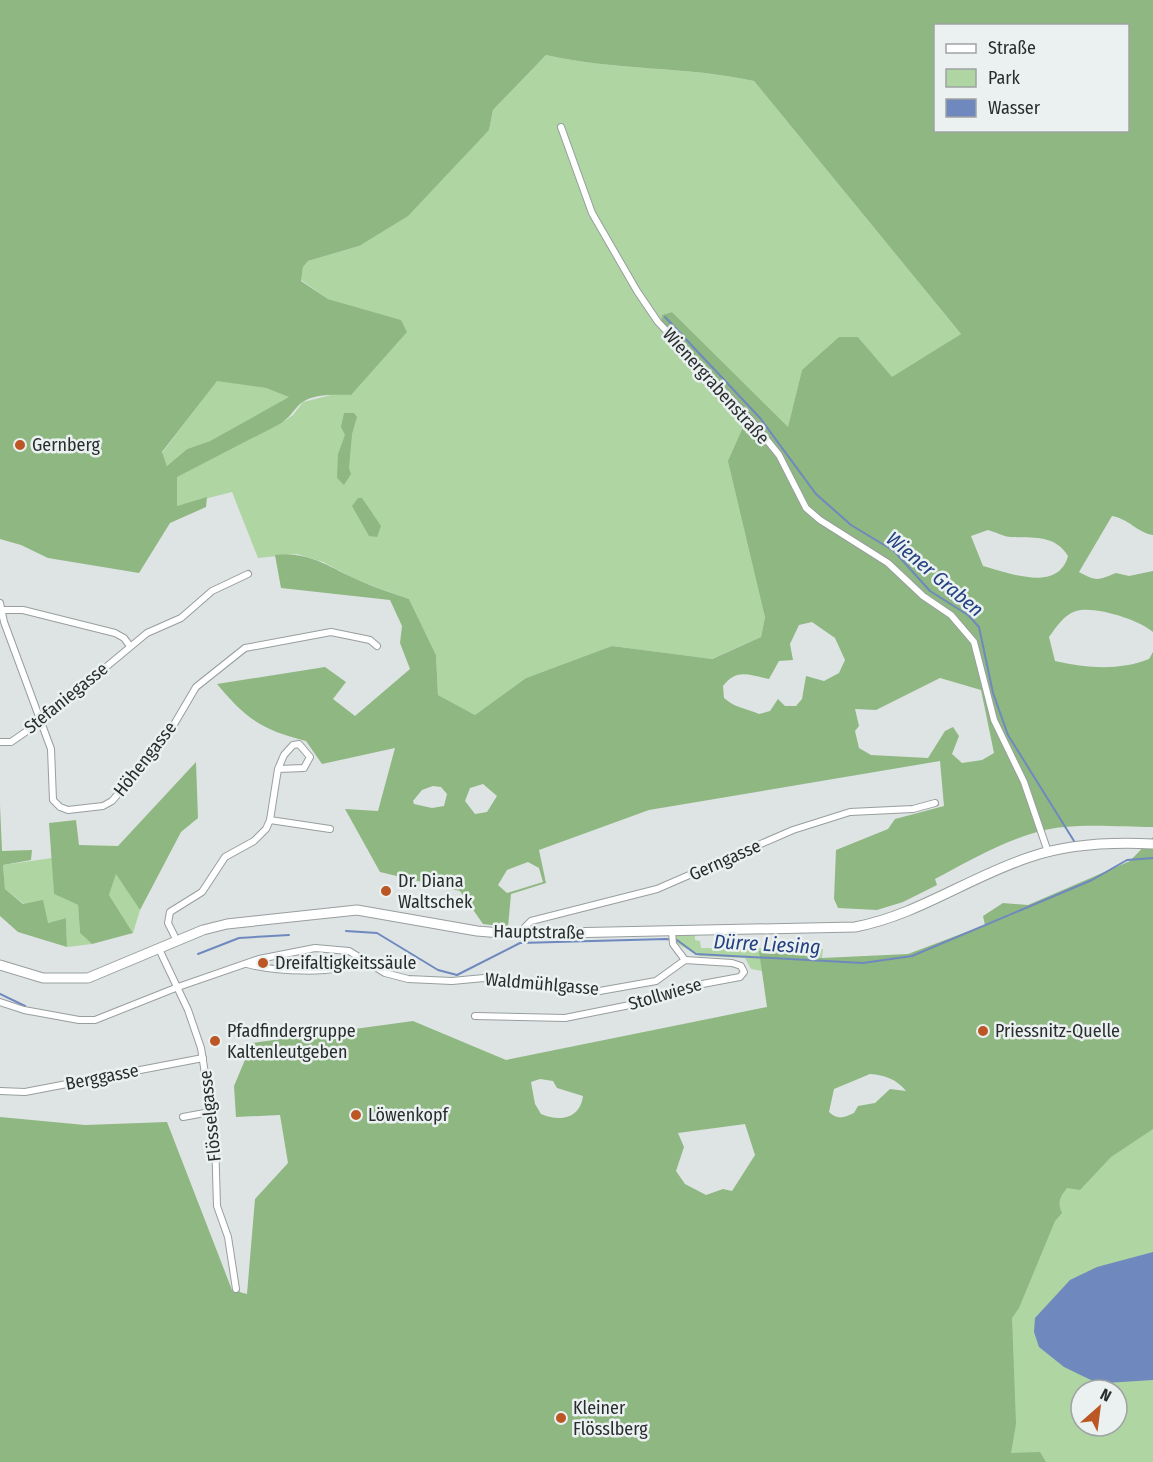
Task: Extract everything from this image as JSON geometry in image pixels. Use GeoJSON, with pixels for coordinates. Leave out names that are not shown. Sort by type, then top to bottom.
{"type":"FeatureCollection","features":[{"type":"Feature","properties":{"kind":"main road","name":"Hauptstraße"},"geometry":{"type":"LineString","coordinates":[[0,965],[43,978],[88,978],[177,941],[227,924],[357,910],[477,931],[525,934],[826,929],[879,922],[920,908],[1015,862],[1048,852],[1079,847],[1153,844]]}},
{"type":"Feature","properties":{"kind":"street","name":"Wienergrabenstraße"},"geometry":{"type":"LineString","coordinates":[[561,127],[592,213],[637,291],[658,322],[750,420],[779,455],[806,508],[820,520],[888,563],[923,596],[951,615],[974,642],[994,720],[1024,782],[1048,852]]}},
{"type":"Feature","properties":{"kind":"street","name":"Stefaniegasse"},"geometry":{"type":"LineString","coordinates":[[0,742],[11,742],[40,722],[147,633],[181,618],[212,591],[248,574]]}},
{"type":"Feature","properties":{"kind":"street"},"geometry":{"type":"LineString","coordinates":[[1,607],[23,610],[115,633],[124,638],[130,646]]}},
{"type":"Feature","properties":{"kind":"street","name":"Höhengasse"},"geometry":{"type":"LineString","coordinates":[[1,607],[51,749],[51,794],[55,803],[69,810],[103,807],[115,799],[166,738],[196,687],[245,648],[331,632],[370,640],[377,646]]}},
{"type":"Feature","properties":{"kind":"street"},"geometry":{"type":"LineString","coordinates":[[177,941],[168,923],[172,910],[202,892],[225,857],[254,841],[266,829],[270,820],[278,769],[286,751],[293,745],[299,744],[306,749],[310,757],[304,768],[278,769]]}},
{"type":"Feature","properties":{"kind":"street","name":"Gerngasse"},"geometry":{"type":"LineString","coordinates":[[525,934],[525,927],[531,921],[657,889],[793,830],[850,812],[913,809],[934,803]]}},
{"type":"Feature","properties":{"kind":"street"},"geometry":{"type":"LineString","coordinates":[[270,820],[330,829]]}},
{"type":"Feature","properties":{"kind":"street"},"geometry":{"type":"LineString","coordinates":[[672,933],[673,944],[685,960]]}},
{"type":"Feature","properties":{"kind":"street","name":"Waldmühlgasse"},"geometry":{"type":"LineString","coordinates":[[0,1002],[24,1010],[87,1020],[103,1018],[178,987],[246,963],[283,953],[315,948],[349,951],[360,960],[386,973],[408,979],[452,981],[489,978],[594,992],[656,981],[685,960]]}},
{"type":"Feature","properties":{"kind":"street","name":"Flösselgasse"},"geometry":{"type":"LineString","coordinates":[[159,949],[193,1021],[203,1058],[215,1138],[217,1206],[228,1237],[236,1289]]}},
{"type":"Feature","properties":{"kind":"street"},"geometry":{"type":"LineString","coordinates":[[246,963],[286,970],[350,967],[360,960]]}},
{"type":"Feature","properties":{"kind":"street","name":"Stollwiese"},"geometry":{"type":"LineString","coordinates":[[475,1016],[565,1018],[650,1001],[697,984],[740,977],[744,972],[741,966],[732,963],[685,960]]}},
{"type":"Feature","properties":{"kind":"street","name":"Berggasse"},"geometry":{"type":"LineString","coordinates":[[0,1091],[25,1092],[203,1058]]}},
{"type":"Feature","properties":{"kind":"street"},"geometry":{"type":"LineString","coordinates":[[183,1117],[210,1112]]}},
{"type":"Feature","properties":{"kind":"green space"},"geometry":{"type":"Polygon","coordinates":[[[0,0],[1153,0],[1153,535],[1112,516],[1079,572],[1098,579],[1116,573],[1129,576],[1153,571],[1153,632],[1147,627],[1116,615],[1084,610],[1068,615],[1049,637],[1055,661],[1079,665],[1114,667],[1138,663],[1149,659],[1153,652],[1153,827],[1079,826],[1037,832],[1010,841],[972,859],[935,879],[937,885],[903,902],[877,910],[838,908],[834,899],[836,850],[888,829],[895,819],[944,806],[940,761],[649,810],[539,850],[546,883],[511,894],[508,927],[483,924],[460,891],[380,872],[345,809],[378,811],[395,748],[322,764],[306,741],[256,722],[246,715],[217,684],[325,667],[346,682],[333,699],[355,716],[410,669],[400,643],[402,626],[390,600],[281,588],[275,555],[310,558],[366,584],[409,599],[436,655],[438,695],[475,715],[526,678],[612,646],[712,659],[761,637],[765,617],[728,461],[748,416],[661,321],[662,315],[672,312],[788,427],[802,370],[839,337],[858,337],[892,377],[961,334],[754,81],[703,73],[598,64],[546,55],[493,110],[489,130],[408,216],[359,246],[308,261],[303,267],[301,281],[328,299],[401,320],[407,332],[351,395],[325,395],[305,400],[280,424],[177,477],[177,506],[207,497],[206,507],[170,523],[139,573],[48,558],[21,545],[0,539],[0,0]],[[217,381],[162,452],[167,466],[187,449],[210,441],[289,397],[266,388],[217,381]],[[988,530],[971,536],[983,566],[1019,576],[1032,578],[1054,574],[1063,567],[1068,556],[1057,544],[1042,539],[1008,537],[988,530]],[[812,622],[799,625],[790,644],[793,660],[779,661],[769,679],[744,674],[733,677],[723,686],[724,698],[736,706],[759,714],[770,711],[778,699],[785,706],[796,706],[802,699],[806,676],[824,681],[839,673],[845,660],[835,638],[812,622]],[[940,678],[876,710],[855,709],[859,726],[855,731],[859,748],[871,755],[928,758],[945,731],[953,727],[959,736],[952,754],[962,763],[982,760],[994,753],[981,690],[940,678]],[[483,784],[470,788],[465,801],[475,814],[487,812],[497,796],[483,784]],[[433,786],[422,790],[413,801],[414,804],[432,808],[444,806],[447,794],[441,787],[433,786]],[[528,862],[507,870],[498,885],[507,893],[543,882],[539,868],[528,862]]]}},
{"type":"Feature","properties":{"kind":"green space"},"geometry":{"type":"Polygon","coordinates":[[[546,55],[598,64],[702,73],[754,81],[961,334],[892,378],[858,337],[802,370],[788,428],[672,312],[662,315],[661,321],[748,416],[765,617],[761,637],[711,659],[612,646],[526,678],[475,715],[438,695],[436,655],[409,599],[359,581],[323,562],[297,554],[258,558],[232,492],[177,506],[176,477],[280,424],[293,415],[303,402],[331,395],[400,320],[328,299],[301,280],[303,267],[308,261],[359,246],[489,130],[493,110],[546,55]]]}},
{"type":"Feature","properties":{"kind":"green space"},"geometry":{"type":"Polygon","coordinates":[[[217,380],[266,388],[290,397],[210,441],[187,449],[167,466],[162,453],[217,380]]]}},
{"type":"Feature","properties":{"kind":"green space"},"geometry":{"type":"Polygon","coordinates":[[[344,413],[354,413],[357,417],[352,434],[349,468],[351,474],[344,485],[337,478],[338,454],[345,435],[341,427],[344,413]]]}},
{"type":"Feature","properties":{"kind":"green space"},"geometry":{"type":"Polygon","coordinates":[[[358,498],[362,498],[381,526],[377,537],[369,536],[352,506],[358,498]]]}},
{"type":"Feature","properties":{"kind":"green space"},"geometry":{"type":"Polygon","coordinates":[[[196,762],[198,818],[181,832],[140,910],[116,874],[109,895],[133,933],[92,944],[80,933],[78,905],[54,894],[49,823],[76,820],[79,845],[118,846],[196,762]]]}},
{"type":"Feature","properties":{"kind":"green space"},"geometry":{"type":"Polygon","coordinates":[[[0,805],[2,851],[32,850],[31,860],[3,865],[5,889],[23,904],[43,900],[48,923],[66,918],[67,947],[18,932],[0,916],[0,805]]]}},
{"type":"Feature","properties":{"kind":"green space"},"geometry":{"type":"Polygon","coordinates":[[[1153,837],[1153,1129],[1111,1157],[1080,1190],[1067,1188],[1061,1197],[1062,1213],[1055,1221],[1019,1308],[1012,1318],[1016,1424],[1011,1453],[1040,1452],[1046,1462],[0,1462],[0,1117],[85,1125],[167,1122],[232,1290],[247,1294],[255,1199],[288,1163],[280,1115],[236,1117],[234,1086],[252,1043],[413,1021],[506,1060],[767,1007],[759,951],[822,958],[908,954],[985,925],[983,916],[1003,903],[1028,905],[1130,861],[1153,837]],[[870,1074],[834,1089],[829,1112],[838,1117],[844,1117],[854,1113],[858,1106],[875,1103],[890,1089],[906,1091],[890,1078],[870,1074]],[[540,1079],[531,1082],[535,1104],[541,1114],[562,1118],[578,1110],[583,1096],[557,1088],[553,1081],[540,1079]],[[745,1124],[678,1133],[684,1147],[676,1171],[685,1184],[706,1195],[723,1189],[732,1191],[755,1155],[745,1124]]]}},
{"type":"Feature","properties":{"kind":"green space"},"geometry":{"type":"Polygon","coordinates":[[[52,858],[54,894],[78,905],[80,933],[92,944],[67,947],[66,918],[48,923],[5,889],[3,865],[52,858]]]}},
{"type":"Feature","properties":{"kind":"green space"},"geometry":{"type":"Polygon","coordinates":[[[116,873],[140,910],[133,933],[109,895],[116,873]]]}},
{"type":"Feature","properties":{"kind":"green space"},"geometry":{"type":"Polygon","coordinates":[[[675,935],[695,935],[695,940],[700,941],[701,948],[823,949],[822,958],[760,951],[762,971],[751,969],[745,958],[699,956],[676,943],[675,935]]]}},
{"type":"Feature","properties":{"kind":"green space"},"geometry":{"type":"Polygon","coordinates":[[[1153,1004],[1153,1462],[982,1462],[1011,1320],[1016,1268],[1153,1004]]]}},
{"type":"Feature","properties":{"kind":"water"},"geometry":{"type":"Polygon","coordinates":[[[1153,1252],[1153,1380],[1129,1382],[1129,1378],[1087,1378],[1064,1367],[1039,1347],[1034,1332],[1035,1318],[1070,1280],[1097,1267],[1153,1252]]]}},
{"type":"Feature","properties":{"kind":"waterway","name":"Wiener Graben"},"geometry":{"type":"LineString","coordinates":[[665,317],[760,418],[816,494],[851,525],[894,551],[930,591],[968,615],[979,627],[993,693],[1008,735],[1074,841]]}},
{"type":"Feature","properties":{"kind":"waterway","name":"Dürre Liesing"},"geometry":{"type":"LineString","coordinates":[[346,931],[377,933],[438,970],[457,975],[520,943],[666,939],[677,940],[696,954],[863,963],[912,956],[1092,880],[1127,860],[1153,858]]}},
{"type":"Feature","properties":{"kind":"waterway","name":"Dürre Liesing"},"geometry":{"type":"LineString","coordinates":[[198,954],[239,938],[289,935]]}},
{"type":"Feature","properties":{"kind":"waterway","name":"Dürre Liesing"},"geometry":{"type":"LineString","coordinates":[[0,994],[25,1006]]}},
{"type":"Feature","properties":{"kind":"place","name":"Gernberg"},"geometry":{"type":"Point","coordinates":[20,445]}},
{"type":"Feature","properties":{"kind":"place","name":"Dr. Diana Waltschek"},"geometry":{"type":"Point","coordinates":[386,891]}},
{"type":"Feature","properties":{"kind":"place","name":"Dreifaltigkeitssäule"},"geometry":{"type":"Point","coordinates":[263,963]}},
{"type":"Feature","properties":{"kind":"place","name":"Priessnitz-Quelle"},"geometry":{"type":"Point","coordinates":[983,1031]}},
{"type":"Feature","properties":{"kind":"place","name":"Pfadfindergruppe Kaltenleutgeben"},"geometry":{"type":"Point","coordinates":[215,1041]}},
{"type":"Feature","properties":{"kind":"place","name":"Löwenkopf"},"geometry":{"type":"Point","coordinates":[356,1115]}},
{"type":"Feature","properties":{"kind":"place","name":"Kleiner Flösslberg"},"geometry":{"type":"Point","coordinates":[561,1418]}}]}
